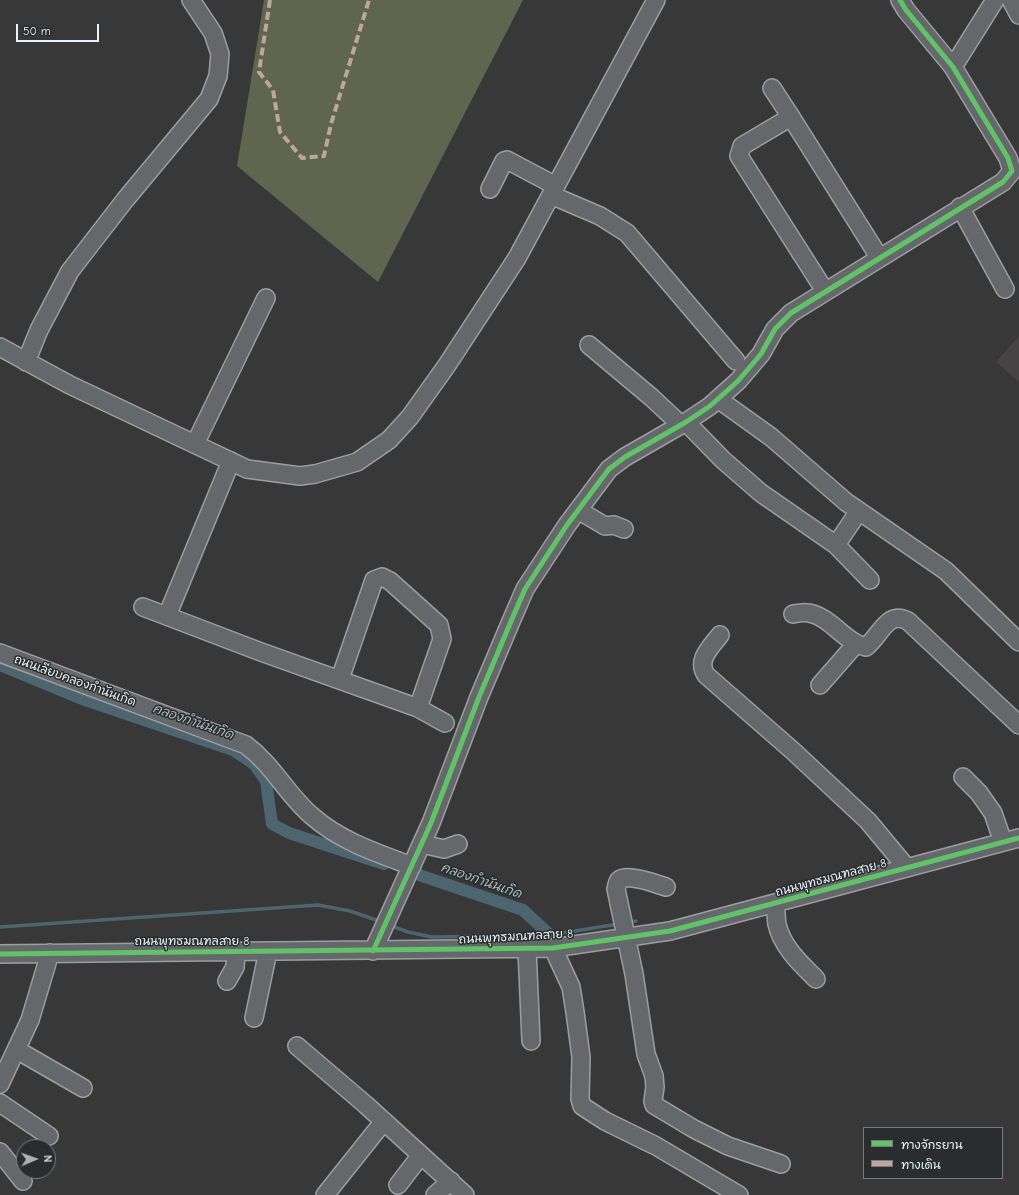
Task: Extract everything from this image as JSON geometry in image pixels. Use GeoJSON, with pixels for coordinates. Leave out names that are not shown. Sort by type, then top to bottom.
{"type":"FeatureCollection","features":[{"type":"Feature","properties":{"kind":"street"},"geometry":{"type":"LineString","coordinates":[[26,362],[49,310],[70,271],[125,200],[209,99],[218,76],[220,54],[213,33],[191,0]]}},
{"type":"Feature","properties":{"kind":"street"},"geometry":{"type":"LineString","coordinates":[[0,347],[26,362],[247,469],[300,476],[316,474],[357,462],[389,440],[410,416],[456,352],[517,258],[656,0]]}},
{"type":"Feature","properties":{"kind":"street"},"geometry":{"type":"LineString","coordinates":[[373,951],[422,844],[479,698],[525,589],[578,510],[609,469],[625,457],[684,423],[718,399],[738,381],[756,359],[775,329],[791,313],[1002,182],[1012,171],[1008,158],[953,67],[906,10],[900,0]]}},
{"type":"Feature","properties":{"kind":"street"},"geometry":{"type":"LineString","coordinates":[[953,67],[995,0]]}},
{"type":"Feature","properties":{"kind":"street"},"geometry":{"type":"LineString","coordinates":[[1011,0],[1019,15]]}},
{"type":"Feature","properties":{"kind":"street"},"geometry":{"type":"LineString","coordinates":[[772,88],[879,258]]}},
{"type":"Feature","properties":{"kind":"street"},"geometry":{"type":"LineString","coordinates":[[791,117],[742,146],[739,156],[825,291]]}},
{"type":"Feature","properties":{"kind":"street"},"geometry":{"type":"LineString","coordinates":[[490,189],[504,161],[507,160],[553,191],[600,216],[627,233],[736,361]]}},
{"type":"Feature","properties":{"kind":"street"},"geometry":{"type":"LineString","coordinates":[[960,207],[1005,289]]}},
{"type":"Feature","properties":{"kind":"street"},"geometry":{"type":"LineString","coordinates":[[195,444],[266,298]]}},
{"type":"Feature","properties":{"kind":"street"},"geometry":{"type":"LineString","coordinates":[[589,346],[684,423],[760,493],[836,545],[870,580]]}},
{"type":"Feature","properties":{"kind":"street"},"geometry":{"type":"LineString","coordinates":[[718,399],[771,437],[846,502],[946,571],[1019,642]]}},
{"type":"Feature","properties":{"kind":"street"},"geometry":{"type":"LineString","coordinates":[[167,616],[231,461]]}},
{"type":"Feature","properties":{"kind":"street"},"geometry":{"type":"LineString","coordinates":[[578,510],[605,526],[614,525],[624,529]]}},
{"type":"Feature","properties":{"kind":"street"},"geometry":{"type":"LineString","coordinates":[[836,545],[859,511]]}},
{"type":"Feature","properties":{"kind":"street"},"geometry":{"type":"LineString","coordinates":[[340,679],[374,580],[382,577],[390,581],[440,625],[442,639],[418,708]]}},
{"type":"Feature","properties":{"kind":"street"},"geometry":{"type":"LineString","coordinates":[[143,607],[260,652],[340,679],[418,708],[445,723]]}},
{"type":"Feature","properties":{"kind":"street"},"geometry":{"type":"LineString","coordinates":[[793,614],[808,613],[818,616],[855,645],[866,647],[888,622],[895,617],[901,617],[908,621],[1019,725]]}},
{"type":"Feature","properties":{"kind":"street"},"geometry":{"type":"LineString","coordinates":[[720,635],[702,661],[702,668],[706,675],[793,751],[868,821],[906,868]]}},
{"type":"Feature","properties":{"kind":"street"},"geometry":{"type":"LineString","coordinates":[[820,685],[855,645]]}},
{"type":"Feature","properties":{"kind":"street","name":"ถนนเลียบคลองกำนันเกิด"},"geometry":{"type":"LineString","coordinates":[[0,653],[246,745],[262,757],[311,816],[329,829],[368,850],[412,866]]}},
{"type":"Feature","properties":{"kind":"street"},"geometry":{"type":"LineString","coordinates":[[963,777],[979,793],[1011,840]]}},
{"type":"Feature","properties":{"kind":"street","name":"ถนนพุทธมณฑลสาย 8"},"geometry":{"type":"LineString","coordinates":[[0,954],[553,948],[670,931],[1011,840]]}},
{"type":"Feature","properties":{"kind":"street"},"geometry":{"type":"LineString","coordinates":[[422,844],[444,849],[458,844]]}},
{"type":"Feature","properties":{"kind":"street"},"geometry":{"type":"LineString","coordinates":[[666,887],[630,878],[621,879],[618,881],[616,889],[634,974],[646,1054],[654,1076],[654,1105],[694,1129],[728,1146],[781,1164]]}},
{"type":"Feature","properties":{"kind":"street"},"geometry":{"type":"LineString","coordinates":[[775,903],[777,925],[792,955],[816,979]]}},
{"type":"Feature","properties":{"kind":"street"},"geometry":{"type":"LineString","coordinates":[[553,948],[571,987],[581,1057],[580,1099],[582,1106],[605,1121],[656,1146],[739,1195]]}},
{"type":"Feature","properties":{"kind":"street"},"geometry":{"type":"LineString","coordinates":[[527,949],[531,1041]]}},
{"type":"Feature","properties":{"kind":"street"},"geometry":{"type":"LineString","coordinates":[[227,981],[235,967],[236,952]]}},
{"type":"Feature","properties":{"kind":"street"},"geometry":{"type":"LineString","coordinates":[[254,1018],[268,952]]}},
{"type":"Feature","properties":{"kind":"street"},"geometry":{"type":"LineString","coordinates":[[0,1084],[17,1050],[39,994],[50,953]]}},
{"type":"Feature","properties":{"kind":"street"},"geometry":{"type":"LineString","coordinates":[[297,1046],[384,1121],[465,1195]]}},
{"type":"Feature","properties":{"kind":"street"},"geometry":{"type":"LineString","coordinates":[[17,1050],[83,1088]]}},
{"type":"Feature","properties":{"kind":"street"},"geometry":{"type":"LineString","coordinates":[[0,1103],[49,1136]]}},
{"type":"Feature","properties":{"kind":"street"},"geometry":{"type":"LineString","coordinates":[[325,1195],[384,1121]]}},
{"type":"Feature","properties":{"kind":"street"},"geometry":{"type":"LineString","coordinates":[[0,1152],[23,1181]]}},
{"type":"Feature","properties":{"kind":"street"},"geometry":{"type":"LineString","coordinates":[[398,1185],[421,1155]]}},
{"type":"Feature","properties":{"kind":"street"},"geometry":{"type":"LineString","coordinates":[[435,1195],[451,1181]]}},
{"type":"Feature","properties":{"kind":"shaded area"},"geometry":{"type":"Polygon","coordinates":[[[1019,336],[1019,382],[996,362],[1019,336]]]}},
{"type":"Feature","properties":{"kind":"green space"},"geometry":{"type":"Polygon","coordinates":[[[264,0],[523,0],[378,282],[237,166],[264,0]]]}},
{"type":"Feature","properties":{"kind":"waterway","name":"คลองกำนันเกิด"},"geometry":{"type":"LineString","coordinates":[[0,665],[82,699],[233,750],[254,764],[266,781],[272,824],[289,833],[384,864]]}},
{"type":"Feature","properties":{"kind":"waterway","name":"คลองกำนันเกิด"},"geometry":{"type":"LineString","coordinates":[[419,875],[523,910],[550,935]]}},
{"type":"Feature","properties":{"kind":"waterway"},"geometry":{"type":"LineString","coordinates":[[0,927],[318,905],[350,911],[382,922]]}},
{"type":"Feature","properties":{"kind":"waterway"},"geometry":{"type":"LineString","coordinates":[[629,922],[636,921]]}},
{"type":"Feature","properties":{"kind":"waterway"},"geometry":{"type":"LineString","coordinates":[[389,925],[408,932],[432,937],[550,935],[618,924]]}},
{"type":"Feature","properties":{"kind":"marked path"},"geometry":{"type":"LineString","coordinates":[[270,0],[259,72],[273,90],[280,132],[302,158],[324,156],[331,124],[369,0]]}},
{"type":"Feature","properties":{"kind":"cycle path"},"geometry":{"type":"LineString","coordinates":[[373,951],[431,823],[479,697],[525,589],[567,525],[609,469],[625,457],[686,422],[710,406],[738,381],[761,354],[775,329],[791,313],[1003,182],[1012,171],[1008,158],[953,67],[906,10],[900,0]]}},
{"type":"Feature","properties":{"kind":"cycle path"},"geometry":{"type":"LineString","coordinates":[[0,954],[553,948],[670,931],[1019,838]]}}]}
